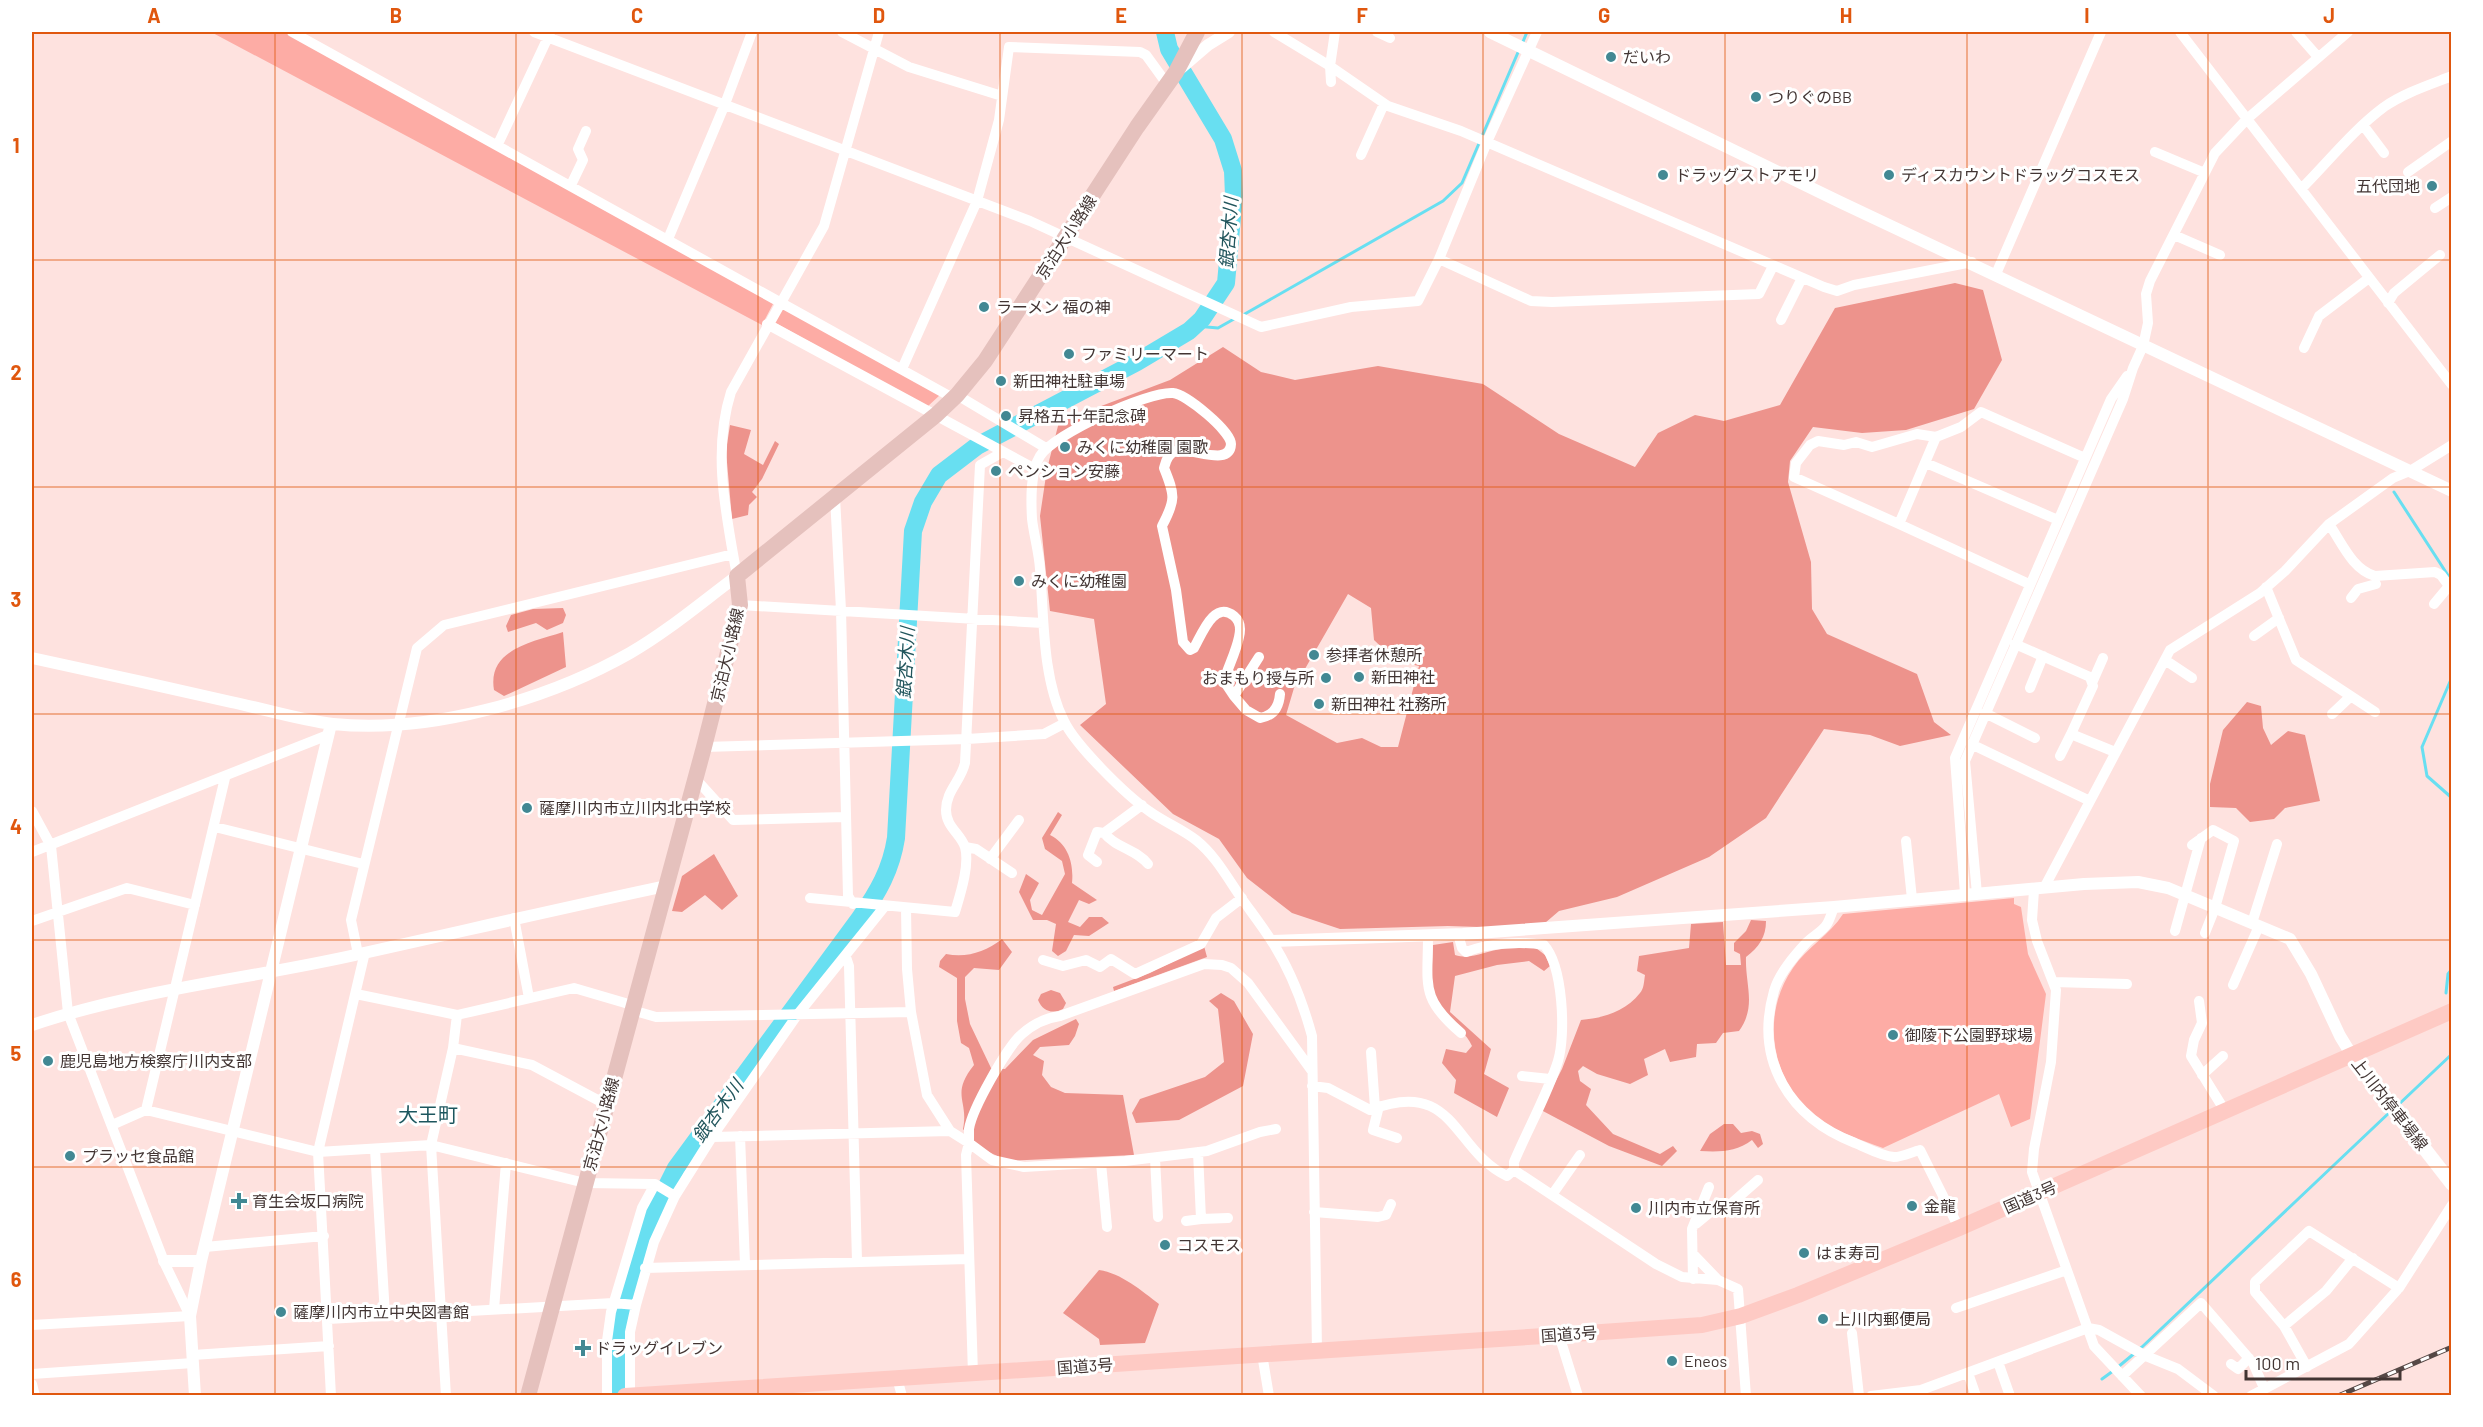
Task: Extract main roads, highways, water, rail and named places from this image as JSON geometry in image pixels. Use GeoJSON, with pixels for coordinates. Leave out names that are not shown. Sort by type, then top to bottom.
{"type":"FeatureCollection","features":[{"type":"Feature","properties":{"kind":"highway","name":"国道3号"},"geometry":{"type":"LineString","coordinates":[[627,1395],[781,1391],[897,1378],[1702,1325],[1741,1317],[1959,1228],[2225,1112],[2351,1053],[2451,1011]]}},
{"type":"Feature","properties":{"kind":"main road","name":"京泊大小路線"},"geometry":{"type":"LineString","coordinates":[[528,1395],[704,747],[740,605],[736,576],[936,415],[986,361],[1137,128],[1178,70],[1197,32]]}},
{"type":"Feature","properties":{"kind":"main road","name":"上川内停車場線"},"geometry":{"type":"LineString","coordinates":[[2351,1053],[2451,1184]]}},
{"type":"Feature","properties":{"kind":"waterway","name":"銀杏木川"},"geometry":{"type":"LineString","coordinates":[[619,1396],[621,1321],[637,1254],[676,1168],[860,918],[878,890],[891,860],[896,838],[913,531],[923,502],[939,475],[977,446],[1137,362],[1189,331],[1202,319],[1226,283],[1234,196],[1233,171],[1223,139],[1169,49],[1165,32]]}},
{"type":"Feature","properties":{"kind":"waterway"},"geometry":{"type":"LineString","coordinates":[[1522,44],[1527,32]]}},
{"type":"Feature","properties":{"kind":"waterway"},"geometry":{"type":"LineString","coordinates":[[1243,315],[1443,201],[1462,183],[1519,50]]}},
{"type":"Feature","properties":{"kind":"waterway"},"geometry":{"type":"LineString","coordinates":[[1189,331],[1196,326],[1218,328],[1234,319]]}},
{"type":"Feature","properties":{"kind":"waterway"},"geometry":{"type":"LineString","coordinates":[[2394,492],[2451,580]]}},
{"type":"Feature","properties":{"kind":"waterway"},"geometry":{"type":"LineString","coordinates":[[2452,677],[2422,747],[2427,776],[2452,798]]}},
{"type":"Feature","properties":{"kind":"waterway"},"geometry":{"type":"LineString","coordinates":[[2446,993],[2448,974],[2452,969]]}},
{"type":"Feature","properties":{"kind":"waterway"},"geometry":{"type":"LineString","coordinates":[[2396,1107],[2452,1054]]}},
{"type":"Feature","properties":{"kind":"waterway"},"geometry":{"type":"LineString","coordinates":[[2118,1367],[2142,1347],[2391,1111]]}},
{"type":"Feature","properties":{"kind":"waterway"},"geometry":{"type":"LineString","coordinates":[[2102,1379],[2113,1371]]}},
{"type":"Feature","properties":{"kind":"railway"},"geometry":{"type":"LineString","coordinates":[[2338,1396],[2452,1347]]}},
{"type":"Feature","properties":{"kind":"place","name":"だいわ"},"geometry":{"type":"Point","coordinates":[1611,57]}},
{"type":"Feature","properties":{"kind":"place","name":"つりぐのBB"},"geometry":{"type":"Point","coordinates":[1756,97]}},
{"type":"Feature","properties":{"kind":"place","name":"ドラッグストアモリ"},"geometry":{"type":"Point","coordinates":[1663,175]}},
{"type":"Feature","properties":{"kind":"place","name":"ディスカウントドラッグコスモス"},"geometry":{"type":"Point","coordinates":[1889,175]}},
{"type":"Feature","properties":{"kind":"place","name":"五代団地"},"geometry":{"type":"Point","coordinates":[2432,186]}},
{"type":"Feature","properties":{"kind":"place","name":"ラーメン 福の神"},"geometry":{"type":"Point","coordinates":[984,307]}},
{"type":"Feature","properties":{"kind":"place","name":"ファミリーマート"},"geometry":{"type":"Point","coordinates":[1069,354]}},
{"type":"Feature","properties":{"kind":"place","name":"新田神社駐車場"},"geometry":{"type":"Point","coordinates":[1001,381]}},
{"type":"Feature","properties":{"kind":"place","name":"昇格五十年記念碑"},"geometry":{"type":"Point","coordinates":[1006,416]}},
{"type":"Feature","properties":{"kind":"place","name":"みくに幼稚園 園歌"},"geometry":{"type":"Point","coordinates":[1065,447]}},
{"type":"Feature","properties":{"kind":"place","name":"ペンション安藤"},"geometry":{"type":"Point","coordinates":[996,471]}},
{"type":"Feature","properties":{"kind":"place","name":"みくに幼稚園"},"geometry":{"type":"Point","coordinates":[1019,581]}},
{"type":"Feature","properties":{"kind":"place","name":"参拝者休憩所"},"geometry":{"type":"Point","coordinates":[1314,655]}},
{"type":"Feature","properties":{"kind":"place","name":"新田神社"},"geometry":{"type":"Point","coordinates":[1359,677]}},
{"type":"Feature","properties":{"kind":"place","name":"おまもり授与所"},"geometry":{"type":"Point","coordinates":[1326,678]}},
{"type":"Feature","properties":{"kind":"place","name":"新田神社 社務所"},"geometry":{"type":"Point","coordinates":[1319,704]}},
{"type":"Feature","properties":{"kind":"place","name":"薩摩川内市立川内北中学校"},"geometry":{"type":"Point","coordinates":[527,808]}},
{"type":"Feature","properties":{"kind":"place","name":"御陵下公園野球場"},"geometry":{"type":"Point","coordinates":[1893,1035]}},
{"type":"Feature","properties":{"kind":"place","name":"鹿児島地方検察庁川内支部"},"geometry":{"type":"Point","coordinates":[48,1061]}},
{"type":"Feature","properties":{"kind":"place","name":"プラッセ食品館"},"geometry":{"type":"Point","coordinates":[70,1156]}},
{"type":"Feature","properties":{"kind":"place","name":"育生会坂口病院"},"geometry":{"type":"Point","coordinates":[239,1201]}},
{"type":"Feature","properties":{"kind":"place","name":"金龍"},"geometry":{"type":"Point","coordinates":[1912,1206]}},
{"type":"Feature","properties":{"kind":"place","name":"川内市立保育所"},"geometry":{"type":"Point","coordinates":[1636,1208]}},
{"type":"Feature","properties":{"kind":"place","name":"コスモス"},"geometry":{"type":"Point","coordinates":[1165,1245]}},
{"type":"Feature","properties":{"kind":"place","name":"はま寿司"},"geometry":{"type":"Point","coordinates":[1804,1253]}},
{"type":"Feature","properties":{"kind":"place","name":"薩摩川内市立中央図書館"},"geometry":{"type":"Point","coordinates":[281,1312]}},
{"type":"Feature","properties":{"kind":"place","name":"上川内郵便局"},"geometry":{"type":"Point","coordinates":[1823,1319]}},
{"type":"Feature","properties":{"kind":"place","name":"ドラッグイレブン"},"geometry":{"type":"Point","coordinates":[583,1348]}},
{"type":"Feature","properties":{"kind":"place","name":"Eneos"},"geometry":{"type":"Point","coordinates":[1672,1361]}},
{"type":"Feature","properties":{"kind":"district","name":"大王町"},"geometry":{"type":"Point","coordinates":[428,1115]}}]}
